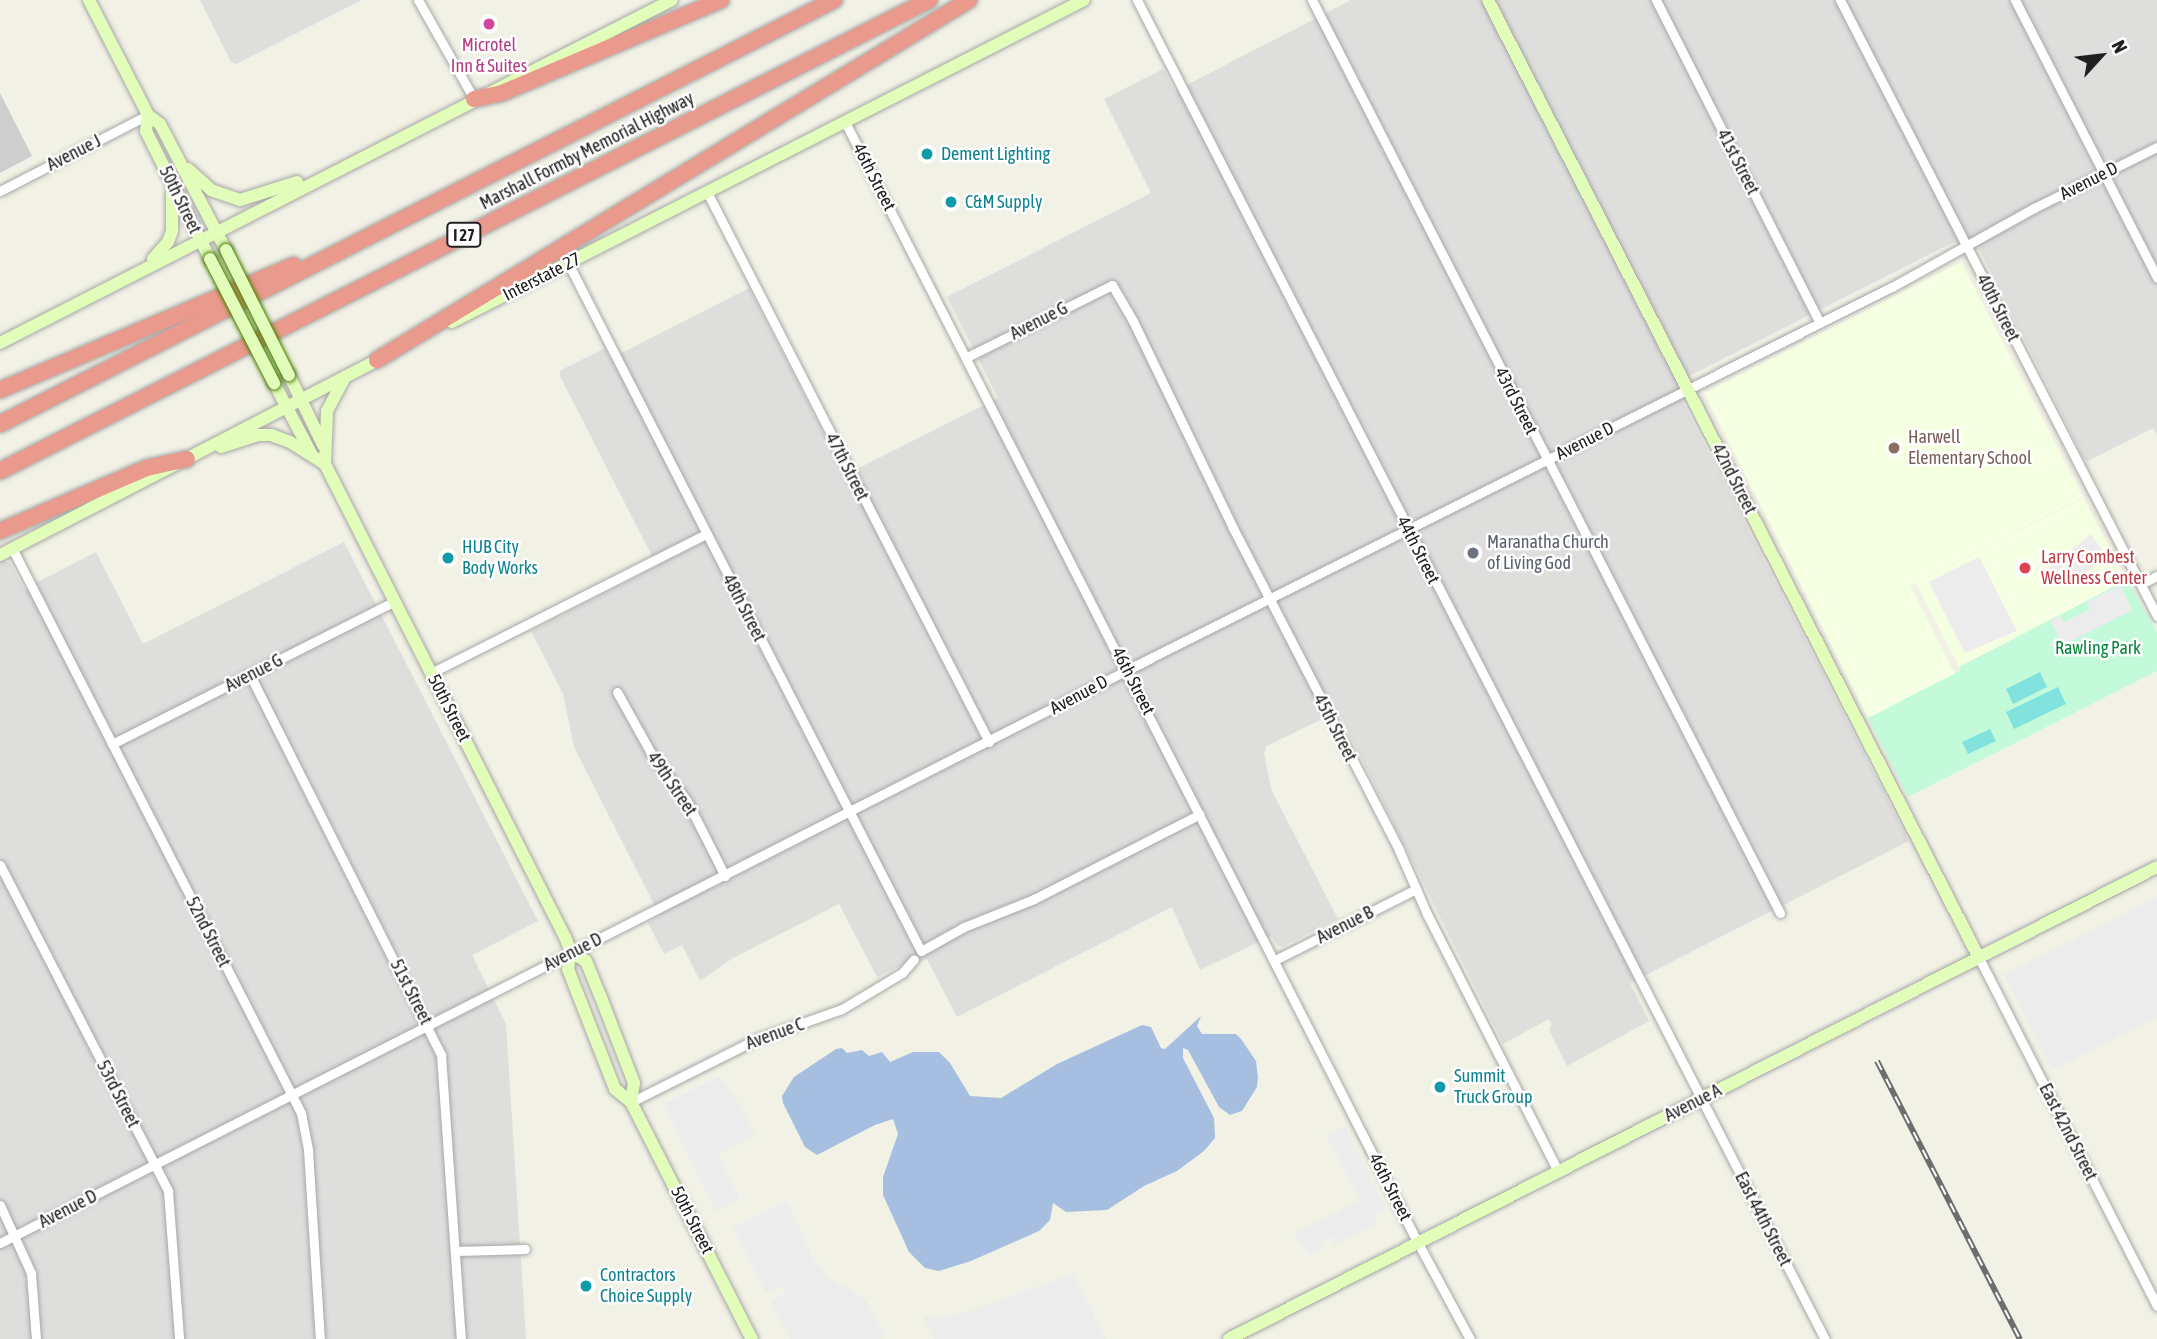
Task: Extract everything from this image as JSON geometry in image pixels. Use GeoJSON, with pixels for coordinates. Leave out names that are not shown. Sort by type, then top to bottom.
{"type":"FeatureCollection","features":[{"type":"Feature","properties":{"kind":"highway"},"geometry":{"type":"LineString","coordinates":[[474,99],[502,93],[721,0]]}},
{"type":"Feature","properties":{"kind":"highway","name":"Marshall Formby Memorial Highway"},"geometry":{"type":"LineString","coordinates":[[0,424],[834,0]]}},
{"type":"Feature","properties":{"kind":"highway","name":"Marshall Formby Memorial Highway"},"geometry":{"type":"LineString","coordinates":[[0,471],[929,0]]}},
{"type":"Feature","properties":{"kind":"highway"},"geometry":{"type":"LineString","coordinates":[[377,360],[969,0]]}},
{"type":"Feature","properties":{"kind":"highway"},"geometry":{"type":"LineString","coordinates":[[0,390],[218,296],[401,222]]}},
{"type":"Feature","properties":{"kind":"highway"},"geometry":{"type":"LineString","coordinates":[[0,531],[147,468],[194,456]]}},
{"type":"Feature","properties":{"kind":"main road","name":"50th Street"},"geometry":{"type":"LineString","coordinates":[[89,0],[148,115],[160,124],[226,250],[301,399],[322,458],[571,952],[586,961],[634,1083],[631,1102]]}},
{"type":"Feature","properties":{"kind":"main road"},"geometry":{"type":"LineString","coordinates":[[0,343],[672,0]]}},
{"type":"Feature","properties":{"kind":"main road","name":"Interstate 27"},"geometry":{"type":"LineString","coordinates":[[6,552],[1084,0]]}},
{"type":"Feature","properties":{"kind":"main road","name":"42nd Street"},"geometry":{"type":"LineString","coordinates":[[1488,0],[1979,958]]}},
{"type":"Feature","properties":{"kind":"main road","name":"50th Street"},"geometry":{"type":"LineString","coordinates":[[148,115],[146,131],[199,240],[286,407],[322,458]]}},
{"type":"Feature","properties":{"kind":"main road"},"geometry":{"type":"LineString","coordinates":[[174,151],[202,184],[225,197],[240,200],[331,172]]}},
{"type":"Feature","properties":{"kind":"main road"},"geometry":{"type":"LineString","coordinates":[[135,273],[161,252],[172,231],[171,182]]}},
{"type":"Feature","properties":{"kind":"main road"},"geometry":{"type":"LineString","coordinates":[[194,456],[263,435],[281,438],[322,458],[328,404],[346,376]]}},
{"type":"Feature","properties":{"kind":"main road","name":"Avenue A"},"geometry":{"type":"LineString","coordinates":[[1228,1339],[2157,867]]}},
{"type":"Feature","properties":{"kind":"main road","name":"50th Street"},"geometry":{"type":"LineString","coordinates":[[571,952],[568,969],[615,1089],[631,1102],[752,1339]]}},
{"type":"Feature","properties":{"kind":"street"},"geometry":{"type":"LineString","coordinates":[[418,0],[474,99]]}},
{"type":"Feature","properties":{"kind":"street","name":"44th Street"},"geometry":{"type":"LineString","coordinates":[[1137,0],[1699,1100]]}},
{"type":"Feature","properties":{"kind":"street","name":"43rd Street"},"geometry":{"type":"LineString","coordinates":[[1312,0],[1780,913]]}},
{"type":"Feature","properties":{"kind":"street","name":"41st Street"},"geometry":{"type":"LineString","coordinates":[[1656,0],[1820,323]]}},
{"type":"Feature","properties":{"kind":"street","name":"40th Street"},"geometry":{"type":"LineString","coordinates":[[1840,0],[2157,616]]}},
{"type":"Feature","properties":{"kind":"street"},"geometry":{"type":"LineString","coordinates":[[2015,0],[2157,278]]}},
{"type":"Feature","properties":{"kind":"street","name":"Avenue J"},"geometry":{"type":"LineString","coordinates":[[0,191],[148,115]]}},
{"type":"Feature","properties":{"kind":"street","name":"46th Street"},"geometry":{"type":"LineString","coordinates":[[845,122],[1418,1243],[1470,1339]]}},
{"type":"Feature","properties":{"kind":"street","name":"Avenue D"},"geometry":{"type":"LineString","coordinates":[[0,1243],[1269,598],[1820,323],[2157,146]]}},
{"type":"Feature","properties":{"kind":"street","name":"47th Street"},"geometry":{"type":"LineString","coordinates":[[707,192],[989,742]]}},
{"type":"Feature","properties":{"kind":"street","name":"48th Street"},"geometry":{"type":"LineString","coordinates":[[568,263],[848,812],[917,955]]}},
{"type":"Feature","properties":{"kind":"street","name":"Avenue G"},"geometry":{"type":"LineString","coordinates":[[967,357],[1112,285]]}},
{"type":"Feature","properties":{"kind":"street","name":"45th Street"},"geometry":{"type":"LineString","coordinates":[[1112,285],[1133,321],[1269,598],[1399,850],[1558,1171]]}},
{"type":"Feature","properties":{"kind":"street"},"geometry":{"type":"LineString","coordinates":[[431,673],[706,534]]}},
{"type":"Feature","properties":{"kind":"street","name":"52nd Street"},"geometry":{"type":"LineString","coordinates":[[6,552],[112,744],[306,1129],[320,1339]]}},
{"type":"Feature","properties":{"kind":"street"},"geometry":{"type":"LineString","coordinates":[[2141,584],[2157,576]]}},
{"type":"Feature","properties":{"kind":"street","name":"Avenue G"},"geometry":{"type":"LineString","coordinates":[[112,744],[395,601]]}},
{"type":"Feature","properties":{"kind":"street","name":"51st Street"},"geometry":{"type":"LineString","coordinates":[[250,675],[441,1055],[461,1339]]}},
{"type":"Feature","properties":{"kind":"street","name":"49th Street"},"geometry":{"type":"LineString","coordinates":[[617,692],[652,755],[687,801],[725,876]]}},
{"type":"Feature","properties":{"kind":"street","name":"Avenue C"},"geometry":{"type":"LineString","coordinates":[[631,1102],[745,1044],[842,1009],[902,973],[917,955],[964,927],[1034,900],[1200,814]]}},
{"type":"Feature","properties":{"kind":"street","name":"53rd Street"},"geometry":{"type":"LineString","coordinates":[[0,865],[168,1191],[179,1339]]}},
{"type":"Feature","properties":{"kind":"street","name":"Avenue B"},"geometry":{"type":"LineString","coordinates":[[1275,960],[1416,889]]}},
{"type":"Feature","properties":{"kind":"street","name":"East 42nd Street"},"geometry":{"type":"LineString","coordinates":[[1979,958],[2157,1306]]}},
{"type":"Feature","properties":{"kind":"street","name":"East 44th Street"},"geometry":{"type":"LineString","coordinates":[[1699,1100],[1825,1339]]}},
{"type":"Feature","properties":{"kind":"street"},"geometry":{"type":"LineString","coordinates":[[0,1205],[31,1273],[36,1339]]}},
{"type":"Feature","properties":{"kind":"street"},"geometry":{"type":"LineString","coordinates":[[455,1251],[525,1249]]}},
{"type":"Feature","properties":{"kind":"shaded area"},"geometry":{"type":"Polygon","coordinates":[[[200,0],[362,0],[236,64],[231,62],[200,0]]]}},
{"type":"Feature","properties":{"kind":"shaded area"},"geometry":{"type":"Polygon","coordinates":[[[1351,0],[2157,0],[2157,435],[2153,428],[2086,462],[1978,247],[1954,242],[1689,376],[1682,401],[1909,841],[1630,983],[1649,1021],[1567,1066],[1549,1030],[1552,1024],[1549,1019],[1503,1044],[1338,711],[1267,746],[1264,753],[1271,789],[1338,919],[1282,947],[1277,945],[1271,936],[1200,970],[1172,907],[957,1017],[927,959],[919,963],[913,953],[908,962],[877,977],[839,904],[733,958],[700,981],[682,945],[664,954],[648,923],[660,916],[574,747],[563,694],[531,631],[657,566],[560,376],[561,370],[605,348],[610,359],[749,288],[845,475],[998,398],[947,297],[1151,193],[1104,99],[1163,69],[1175,91],[1351,0]]]}},
{"type":"Feature","properties":{"kind":"shaded area"},"geometry":{"type":"Polygon","coordinates":[[[0,93],[32,156],[0,173],[0,93]]]}},
{"type":"Feature","properties":{"kind":"shaded area","name":"Harwell Elementary School"},"geometry":{"type":"Polygon","coordinates":[[[1961,262],[2083,497],[1910,585],[1955,674],[1868,718],[1704,393],[1961,262]]]}},
{"type":"Feature","properties":{"kind":"shaded area"},"geometry":{"type":"Polygon","coordinates":[[[2083,498],[2127,580],[1959,667],[1916,583],[2083,498]]]}},
{"type":"Feature","properties":{"kind":"shaded area"},"geometry":{"type":"Polygon","coordinates":[[[2091,534],[2106,556],[2077,580],[2065,565],[2053,575],[2048,569],[2091,534]]]}},
{"type":"Feature","properties":{"kind":"shaded area"},"geometry":{"type":"Polygon","coordinates":[[[344,542],[538,921],[472,955],[506,1024],[526,1339],[0,1339],[0,560],[10,563],[24,589],[96,552],[143,644],[344,542]]]}},
{"type":"Feature","properties":{"kind":"shaded area"},"geometry":{"type":"Polygon","coordinates":[[[1979,557],[2017,631],[1965,653],[1929,582],[1979,557]]]}},
{"type":"Feature","properties":{"kind":"shaded area"},"geometry":{"type":"Polygon","coordinates":[[[2120,585],[2132,610],[2054,650],[2050,643],[2059,638],[2050,621],[2060,616],[2064,622],[2090,609],[2087,602],[2120,585]]]}},
{"type":"Feature","properties":{"kind":"shaded area"},"geometry":{"type":"Polygon","coordinates":[[[2040,672],[2047,687],[2013,704],[2006,689],[2040,672]]]}},
{"type":"Feature","properties":{"kind":"shaded area"},"geometry":{"type":"Polygon","coordinates":[[[2058,687],[2066,704],[2014,729],[2006,712],[2058,687]]]}},
{"type":"Feature","properties":{"kind":"shaded area"},"geometry":{"type":"Polygon","coordinates":[[[1990,729],[1996,741],[1968,754],[1962,742],[1990,729]]]}},
{"type":"Feature","properties":{"kind":"shaded area"},"geometry":{"type":"Polygon","coordinates":[[[2157,897],[2157,1017],[2052,1070],[2004,975],[2157,897]]]}},
{"type":"Feature","properties":{"kind":"shaded area"},"geometry":{"type":"Polygon","coordinates":[[[1201,1016],[1197,1026],[1202,1034],[1236,1034],[1241,1039],[1256,1061],[1258,1077],[1257,1087],[1242,1111],[1230,1115],[1219,1107],[1188,1050],[1183,1048],[1183,1058],[1214,1118],[1215,1138],[1204,1151],[1177,1171],[1144,1186],[1107,1210],[1066,1212],[1053,1203],[1050,1220],[1039,1231],[971,1261],[939,1271],[925,1268],[909,1252],[883,1195],[883,1177],[898,1134],[893,1119],[875,1125],[817,1155],[805,1147],[783,1103],[782,1096],[794,1077],[836,1049],[842,1048],[847,1053],[862,1050],[869,1056],[882,1052],[890,1062],[913,1052],[939,1052],[950,1063],[970,1096],[1001,1098],[1057,1064],[1142,1025],[1151,1027],[1161,1048],[1165,1049],[1201,1016]]]}},
{"type":"Feature","properties":{"kind":"shaded area"},"geometry":{"type":"Polygon","coordinates":[[[719,1076],[733,1093],[755,1136],[718,1155],[740,1199],[716,1211],[663,1104],[719,1076]]]}},
{"type":"Feature","properties":{"kind":"shaded area"},"geometry":{"type":"Polygon","coordinates":[[[1346,1128],[1386,1208],[1374,1214],[1378,1223],[1335,1244],[1331,1237],[1323,1241],[1325,1246],[1309,1254],[1294,1234],[1360,1200],[1326,1135],[1346,1128]]]}},
{"type":"Feature","properties":{"kind":"shaded area"},"geometry":{"type":"Polygon","coordinates":[[[787,1200],[811,1254],[827,1277],[865,1299],[886,1336],[879,1339],[790,1339],[771,1301],[786,1293],[782,1286],[766,1293],[733,1228],[787,1200]]]}},
{"type":"Feature","properties":{"kind":"shaded area"},"geometry":{"type":"Polygon","coordinates":[[[1073,1274],[1106,1339],[935,1339],[923,1317],[957,1315],[1073,1274]]]}},
{"type":"Feature","properties":{"kind":"green space","name":"Rawling Park"},"geometry":{"type":"Polygon","coordinates":[[[2127,580],[2157,632],[2157,671],[1908,797],[1868,718],[1960,671],[1959,667],[2127,580]]]}},
{"type":"Feature","properties":{"kind":"railway"},"geometry":{"type":"LineString","coordinates":[[1877,1061],[2020,1339]]}},
{"type":"Feature","properties":{"kind":"place","name":"Microtel Inn & Suites"},"geometry":{"type":"Point","coordinates":[489,24]}},
{"type":"Feature","properties":{"kind":"place","name":"Dement Lighting"},"geometry":{"type":"Point","coordinates":[927,154]}},
{"type":"Feature","properties":{"kind":"place","name":"C&M Supply"},"geometry":{"type":"Point","coordinates":[951,202]}},
{"type":"Feature","properties":{"kind":"place","name":"Harwell Elementary School"},"geometry":{"type":"Point","coordinates":[1894,448]}},
{"type":"Feature","properties":{"kind":"place","name":"Maranatha Church of Living God"},"geometry":{"type":"Point","coordinates":[1473,553]}},
{"type":"Feature","properties":{"kind":"place","name":"HUB City Body Works"},"geometry":{"type":"Point","coordinates":[448,558]}},
{"type":"Feature","properties":{"kind":"place","name":"Larry Combest Wellness Center"},"geometry":{"type":"Point","coordinates":[2025,568]}},
{"type":"Feature","properties":{"kind":"place","name":"Summit Truck Group"},"geometry":{"type":"Point","coordinates":[1440,1087]}},
{"type":"Feature","properties":{"kind":"place","name":"Contractors Choice Supply"},"geometry":{"type":"Point","coordinates":[586,1286]}}]}
